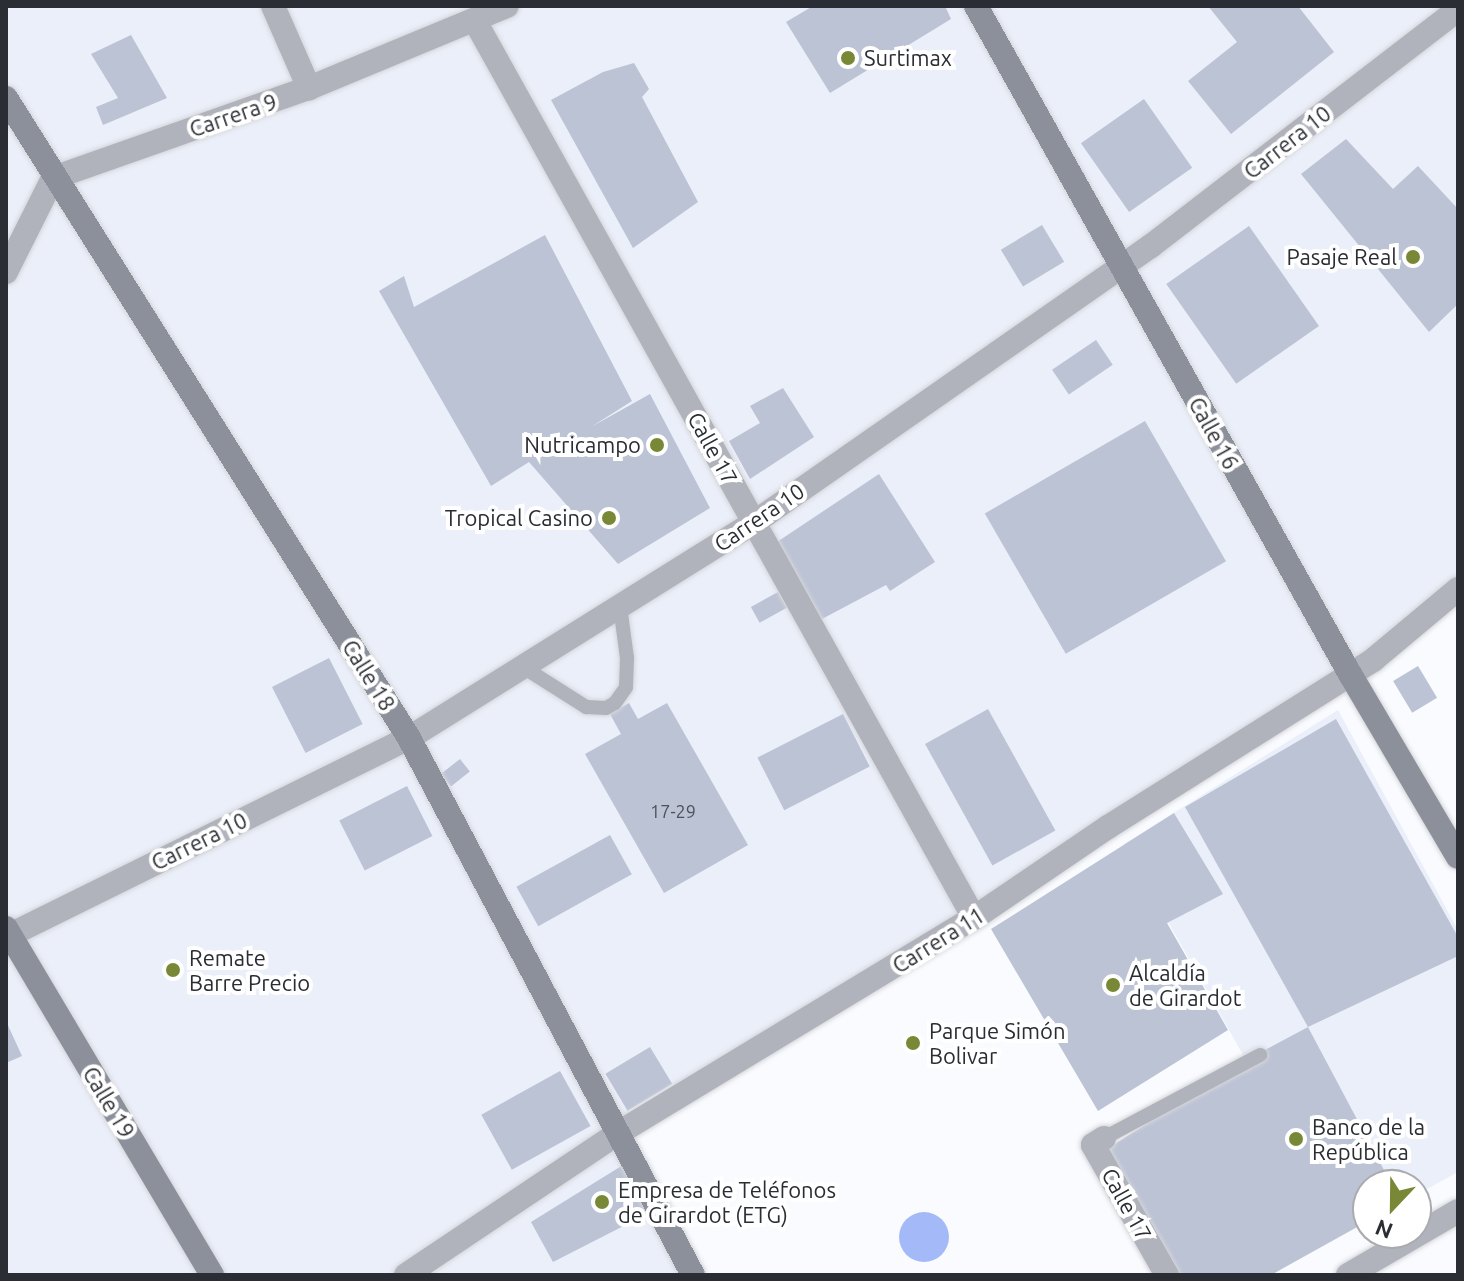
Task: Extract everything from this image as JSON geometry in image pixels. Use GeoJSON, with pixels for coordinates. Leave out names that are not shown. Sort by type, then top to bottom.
{"type":"FeatureCollection","features":[{"type":"Feature","properties":{"kind":"street"},"geometry":{"type":"LineString","coordinates":[[273,6],[309,88]]}},
{"type":"Feature","properties":{"kind":"street","name":"Carrera 9"},"geometry":{"type":"LineString","coordinates":[[53,178],[309,88],[507,6]]}},
{"type":"Feature","properties":{"kind":"street","name":"Calle 16"},"geometry":{"type":"LineString","coordinates":[[976,6],[1350,674],[1458,857]]}},
{"type":"Feature","properties":{"kind":"street","name":"Carrera 10"},"geometry":{"type":"LineString","coordinates":[[7,933],[409,738],[755,522],[1164,237],[1458,10]]}},
{"type":"Feature","properties":{"kind":"street","name":"Calle 17"},"geometry":{"type":"LineString","coordinates":[[475,21],[974,918]]}},
{"type":"Feature","properties":{"kind":"street","name":"Calle 18"},"geometry":{"type":"LineString","coordinates":[[6,98],[53,178],[409,738],[693,1275]]}},
{"type":"Feature","properties":{"kind":"street"},"geometry":{"type":"LineString","coordinates":[[6,272],[53,178]]}},
{"type":"Feature","properties":{"kind":"street","name":"Carrera 11"},"geometry":{"type":"LineString","coordinates":[[406,1275],[620,1132],[974,918],[1108,827],[1350,674],[1382,653],[1458,589]]}},
{"type":"Feature","properties":{"kind":"street","name":"Calle 19"},"geometry":{"type":"LineString","coordinates":[[7,933],[212,1275]]}},
{"type":"Feature","properties":{"kind":"street","name":"Calle 17"},"geometry":{"type":"LineString","coordinates":[[1104,1138],[1093,1145],[1167,1275]]}},
{"type":"Feature","properties":{"kind":"street"},"geometry":{"type":"LineString","coordinates":[[1348,1275],[1458,1211]]}},
{"type":"Feature","properties":{"kind":"lane"},"geometry":{"type":"LineString","coordinates":[[523,667],[586,707],[606,708],[615,703],[626,687],[627,658],[620,606]]}},
{"type":"Feature","properties":{"kind":"lane"},"geometry":{"type":"LineString","coordinates":[[1104,1138],[1260,1055]]}},
{"type":"Feature","properties":{"kind":"shaded area"},"geometry":{"type":"Polygon","coordinates":[[[6,6],[1458,6],[1458,589],[1383,653],[621,1132],[693,1275],[6,1275],[6,6]]]}},
{"type":"Feature","properties":{"kind":"shaded area"},"geometry":{"type":"Polygon","coordinates":[[[1338,710],[1458,930],[1458,1172],[1432,1186],[1432,1169],[1383,1169],[1308,1027],[1246,1060],[1124,844],[1338,710]]]}},
{"type":"Feature","properties":{"kind":"water"},"geometry":{"type":"Polygon","coordinates":[[[924,1212],[942,1219],[949,1237],[942,1255],[924,1262],[906,1255],[899,1237],[906,1219],[924,1212]]]}},
{"type":"Feature","properties":{"kind":"building","name":"Surtimax"},"geometry":{"type":"Polygon","coordinates":[[[813,6],[945,6],[951,19],[830,93],[786,22],[813,6]]]}},
{"type":"Feature","properties":{"kind":"building"},"geometry":{"type":"Polygon","coordinates":[[[1208,6],[1298,6],[1334,52],[1231,134],[1188,81],[1237,42],[1208,6]]]}},
{"type":"Feature","properties":{"kind":"building"},"geometry":{"type":"Polygon","coordinates":[[[131,35],[167,98],[103,125],[96,107],[118,98],[91,54],[131,35]]]}},
{"type":"Feature","properties":{"kind":"building"},"geometry":{"type":"Polygon","coordinates":[[[634,63],[649,89],[642,97],[698,202],[633,248],[551,100],[603,72],[634,63]]]}},
{"type":"Feature","properties":{"kind":"building"},"geometry":{"type":"Polygon","coordinates":[[[1144,99],[1192,168],[1129,212],[1081,143],[1144,99]]]}},
{"type":"Feature","properties":{"kind":"building","name":"Pasaje Real"},"geometry":{"type":"Polygon","coordinates":[[[1346,139],[1393,189],[1418,166],[1458,209],[1458,304],[1429,332],[1301,174],[1346,139]]]}},
{"type":"Feature","properties":{"kind":"building"},"geometry":{"type":"Polygon","coordinates":[[[1042,225],[1064,262],[1023,287],[1001,250],[1042,225]]]}},
{"type":"Feature","properties":{"kind":"building"},"geometry":{"type":"Polygon","coordinates":[[[1249,226],[1319,326],[1236,384],[1166,284],[1249,226]]]}},
{"type":"Feature","properties":{"kind":"building"},"geometry":{"type":"Polygon","coordinates":[[[545,235],[632,401],[591,427],[650,394],[710,508],[618,564],[529,462],[491,486],[379,291],[404,276],[414,307],[545,235]]]}},
{"type":"Feature","properties":{"kind":"building"},"geometry":{"type":"Polygon","coordinates":[[[1096,340],[1113,365],[1069,395],[1052,370],[1096,340]]]}},
{"type":"Feature","properties":{"kind":"building"},"geometry":{"type":"Polygon","coordinates":[[[783,388],[814,437],[750,479],[729,441],[760,423],[750,406],[783,388]]]}},
{"type":"Feature","properties":{"kind":"building"},"geometry":{"type":"Polygon","coordinates":[[[1145,421],[1226,561],[1066,654],[985,514],[1145,421]]]}},
{"type":"Feature","properties":{"kind":"building"},"geometry":{"type":"Polygon","coordinates":[[[879,474],[935,562],[890,591],[886,585],[822,619],[777,542],[879,474]]]}},
{"type":"Feature","properties":{"kind":"building"},"geometry":{"type":"Polygon","coordinates":[[[778,592],[787,608],[760,623],[751,607],[778,592]]]}},
{"type":"Feature","properties":{"kind":"building"},"geometry":{"type":"Polygon","coordinates":[[[329,658],[363,724],[306,753],[272,687],[329,658]]]}},
{"type":"Feature","properties":{"kind":"building"},"geometry":{"type":"Polygon","coordinates":[[[1418,666],[1437,698],[1412,713],[1393,681],[1418,666]]]}},
{"type":"Feature","properties":{"kind":"building"},"geometry":{"type":"Polygon","coordinates":[[[629,703],[638,719],[667,703],[748,845],[664,893],[585,754],[621,734],[610,714],[629,703]]]}},
{"type":"Feature","properties":{"kind":"building"},"geometry":{"type":"Polygon","coordinates":[[[988,709],[1055,831],[992,865],[925,744],[988,709]]]}},
{"type":"Feature","properties":{"kind":"building"},"geometry":{"type":"Polygon","coordinates":[[[843,714],[870,767],[784,810],[757,758],[843,714]]]}},
{"type":"Feature","properties":{"kind":"building"},"geometry":{"type":"Polygon","coordinates":[[[1336,719],[1458,937],[1458,956],[1308,1027],[1185,807],[1336,719]]]}},
{"type":"Feature","properties":{"kind":"building"},"geometry":{"type":"Polygon","coordinates":[[[460,759],[470,772],[451,786],[441,774],[460,759]]]}},
{"type":"Feature","properties":{"kind":"building"},"geometry":{"type":"Polygon","coordinates":[[[407,786],[432,836],[365,870],[339,821],[407,786]]]}},
{"type":"Feature","properties":{"kind":"building","name":"Alcaldía de Girardot"},"geometry":{"type":"Polygon","coordinates":[[[1174,813],[1223,894],[1167,923],[1228,1030],[1098,1111],[991,929],[1174,813]]]}},
{"type":"Feature","properties":{"kind":"building"},"geometry":{"type":"Polygon","coordinates":[[[610,835],[632,874],[538,926],[516,887],[610,835]]]}},
{"type":"Feature","properties":{"kind":"building"},"geometry":{"type":"Polygon","coordinates":[[[6,1021],[22,1056],[6,1063],[6,1021]]]}},
{"type":"Feature","properties":{"kind":"building"},"geometry":{"type":"Polygon","coordinates":[[[1308,1027],[1383,1169],[1352,1169],[1352,1230],[1271,1275],[1178,1275],[1107,1149],[1246,1060],[1308,1027]]]}},
{"type":"Feature","properties":{"kind":"building"},"geometry":{"type":"Polygon","coordinates":[[[650,1047],[672,1084],[628,1111],[605,1074],[650,1047]]]}},
{"type":"Feature","properties":{"kind":"building"},"geometry":{"type":"Polygon","coordinates":[[[560,1071],[591,1126],[512,1170],[481,1115],[560,1071]]]}},
{"type":"Feature","properties":{"kind":"building","name":"Empresa de Teléfonos de Girardot (ETG)"},"geometry":{"type":"Polygon","coordinates":[[[623,1165],[647,1214],[553,1262],[531,1222],[623,1165]]]}},
{"type":"Feature","properties":{"kind":"place","name":"Surtimax"},"geometry":{"type":"Point","coordinates":[848,58]}},
{"type":"Feature","properties":{"kind":"place","name":"Pasaje Real"},"geometry":{"type":"Point","coordinates":[1413,257]}},
{"type":"Feature","properties":{"kind":"place","name":"Nutricampo"},"geometry":{"type":"Point","coordinates":[657,445]}},
{"type":"Feature","properties":{"kind":"place","name":"Tropical Casino"},"geometry":{"type":"Point","coordinates":[609,518]}},
{"type":"Feature","properties":{"kind":"place","name":"Remate Barre Precio"},"geometry":{"type":"Point","coordinates":[173,970]}},
{"type":"Feature","properties":{"kind":"place","name":"Alcaldía de Girardot"},"geometry":{"type":"Point","coordinates":[1113,985]}},
{"type":"Feature","properties":{"kind":"place","name":"Parque Simón Bolivar"},"geometry":{"type":"Point","coordinates":[913,1043]}},
{"type":"Feature","properties":{"kind":"place","name":"Banco de la República"},"geometry":{"type":"Point","coordinates":[1296,1139]}},
{"type":"Feature","properties":{"kind":"place","name":"Empresa de Teléfonos de Girardot (ETG)"},"geometry":{"type":"Point","coordinates":[602,1202]}}]}
